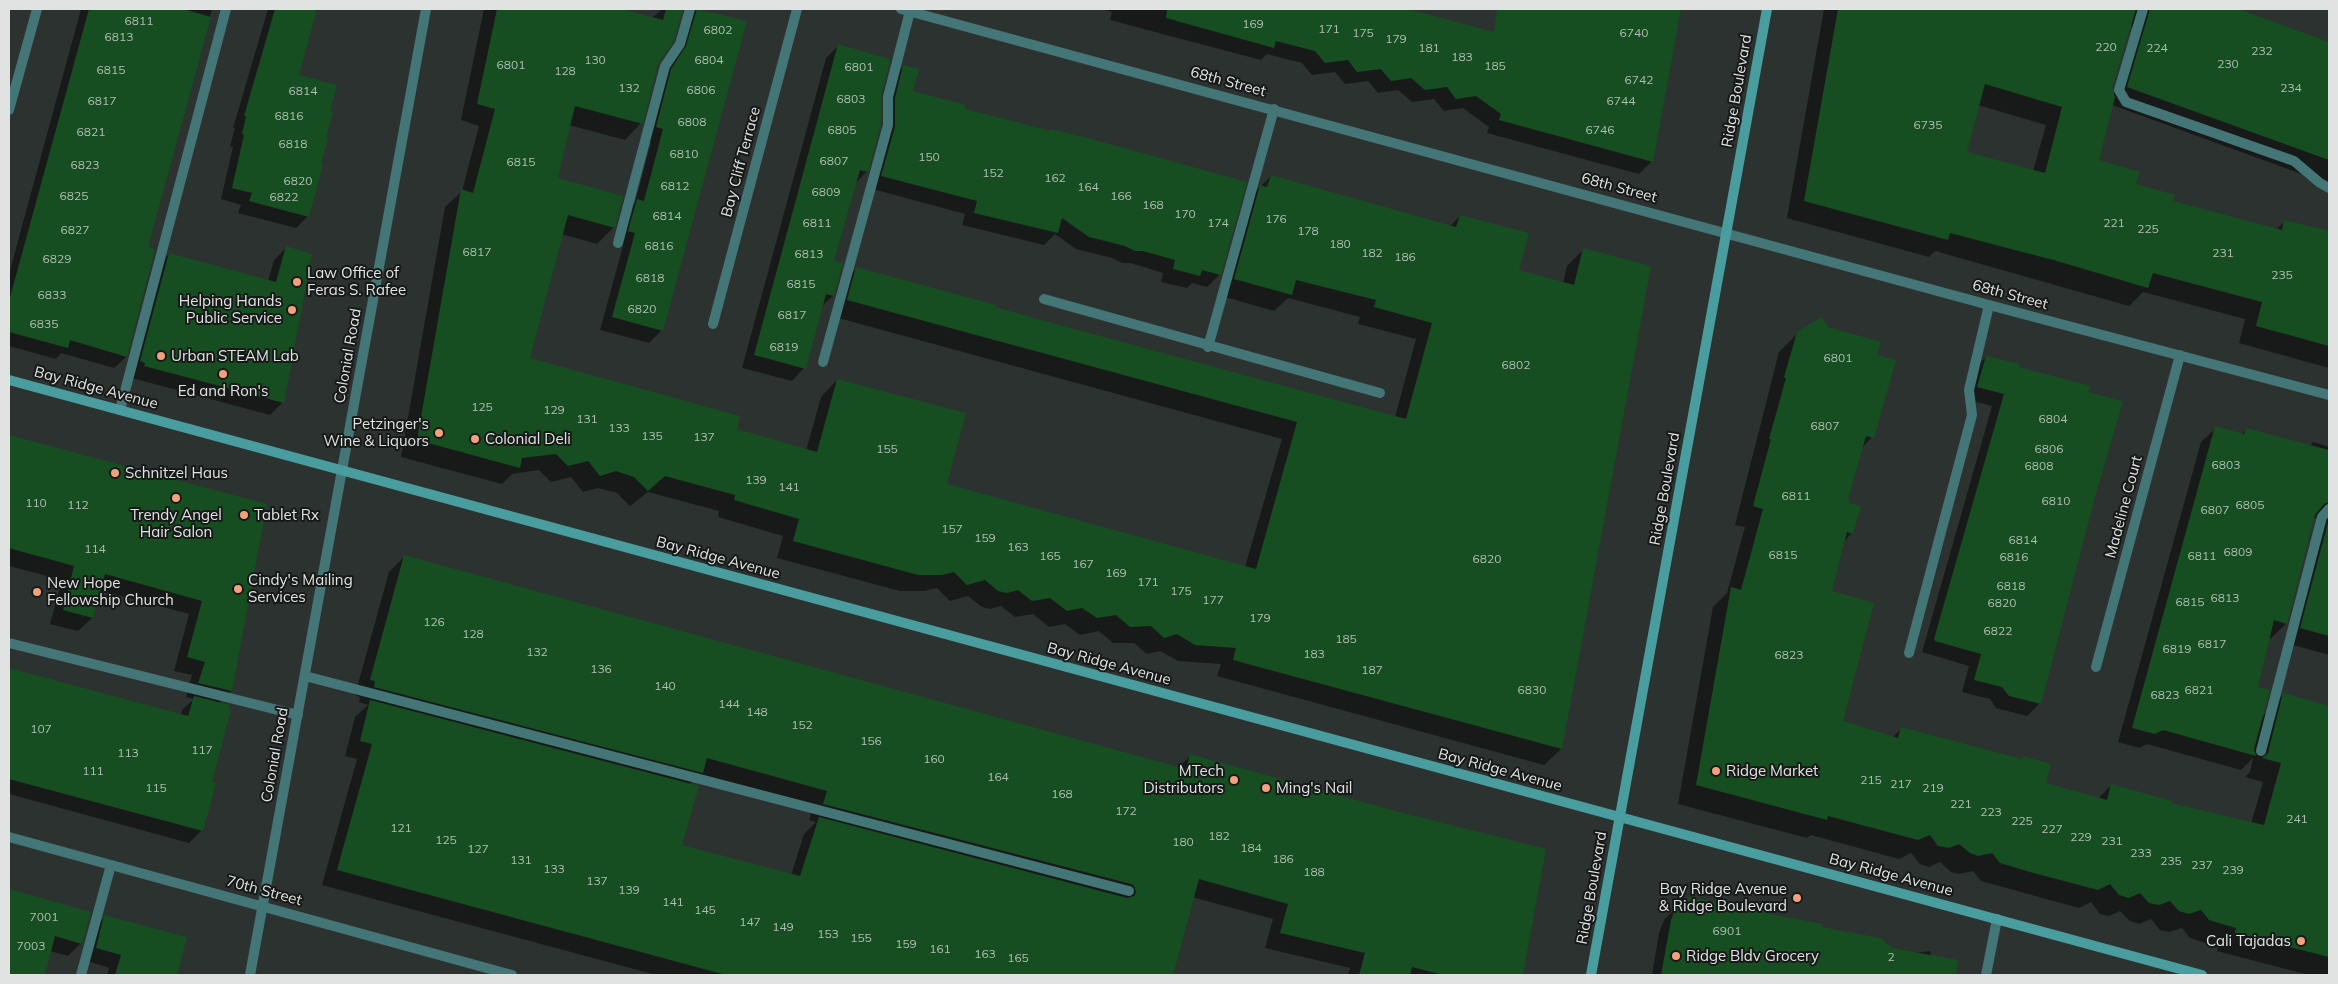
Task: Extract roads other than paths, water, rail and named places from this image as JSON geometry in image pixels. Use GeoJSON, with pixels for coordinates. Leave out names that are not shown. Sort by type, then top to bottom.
{"type":"FeatureCollection","features":[{"type":"Feature","properties":{"kind":"street"},"geometry":{"type":"LineString","coordinates":[[9,110],[37,9]]}},
{"type":"Feature","properties":{"kind":"street"},"geometry":{"type":"LineString","coordinates":[[120,410],[226,9]]}},
{"type":"Feature","properties":{"kind":"street","name":"Colonial Road"},"geometry":{"type":"LineString","coordinates":[[250,975],[426,9]]}},
{"type":"Feature","properties":{"kind":"street"},"geometry":{"type":"LineString","coordinates":[[618,243],[665,66],[680,44],[690,9]]}},
{"type":"Feature","properties":{"kind":"street","name":"Bay Cliff Terrace"},"geometry":{"type":"LineString","coordinates":[[713,324],[797,9]]}},
{"type":"Feature","properties":{"kind":"street","name":"Ridge Boulevard"},"geometry":{"type":"LineString","coordinates":[[1591,975],[1767,9]]}},
{"type":"Feature","properties":{"kind":"street"},"geometry":{"type":"LineString","coordinates":[[2143,9],[2119,90],[2126,102],[2294,161],[2320,184],[2329,188]]}},
{"type":"Feature","properties":{"kind":"street"},"geometry":{"type":"LineString","coordinates":[[823,362],[888,125],[888,97],[906,10]]}},
{"type":"Feature","properties":{"kind":"street","name":"68th Street"},"geometry":{"type":"LineString","coordinates":[[906,10],[1727,232],[1989,305],[2329,395]]}},
{"type":"Feature","properties":{"kind":"street"},"geometry":{"type":"LineString","coordinates":[[1208,347],[1274,110]]}},
{"type":"Feature","properties":{"kind":"street"},"geometry":{"type":"LineString","coordinates":[[1044,299],[1208,347],[1380,393]]}},
{"type":"Feature","properties":{"kind":"street"},"geometry":{"type":"LineString","coordinates":[[1910,653],[1972,414],[1969,390],[1989,305]]}},
{"type":"Feature","properties":{"kind":"street","name":"Madeline Court"},"geometry":{"type":"LineString","coordinates":[[2096,667],[2180,355]]}},
{"type":"Feature","properties":{"kind":"street","name":"Bay Ridge Avenue"},"geometry":{"type":"LineString","coordinates":[[9,380],[2202,975]]}},
{"type":"Feature","properties":{"kind":"street"},"geometry":{"type":"LineString","coordinates":[[2261,751],[2322,517],[2329,509]]}},
{"type":"Feature","properties":{"kind":"street"},"geometry":{"type":"LineString","coordinates":[[9,643],[298,715]]}},
{"type":"Feature","properties":{"kind":"street"},"geometry":{"type":"LineString","coordinates":[[305,676],[1129,891]]}},
{"type":"Feature","properties":{"kind":"street","name":"70th Street"},"geometry":{"type":"LineString","coordinates":[[9,837],[263,906],[497,973],[512,975]]}},
{"type":"Feature","properties":{"kind":"street"},"geometry":{"type":"LineString","coordinates":[[81,975],[111,865]]}},
{"type":"Feature","properties":{"kind":"street"},"geometry":{"type":"LineString","coordinates":[[1986,975],[1996,919]]}},
{"type":"Feature","properties":{"kind":"place","name":"Law Office of Feras S. Rafee"},"geometry":{"type":"Point","coordinates":[297,282]}},
{"type":"Feature","properties":{"kind":"place","name":"Helping Hands Public Service"},"geometry":{"type":"Point","coordinates":[292,310]}},
{"type":"Feature","properties":{"kind":"place","name":"Urban STEAM Lab"},"geometry":{"type":"Point","coordinates":[161,356]}},
{"type":"Feature","properties":{"kind":"place","name":"Ed and Ron's"},"geometry":{"type":"Point","coordinates":[223,374]}},
{"type":"Feature","properties":{"kind":"place","name":"Petzinger's Wine & Liquors"},"geometry":{"type":"Point","coordinates":[439,433]}},
{"type":"Feature","properties":{"kind":"place","name":"Colonial Deli"},"geometry":{"type":"Point","coordinates":[475,439]}},
{"type":"Feature","properties":{"kind":"place","name":"Schnitzel Haus"},"geometry":{"type":"Point","coordinates":[115,473]}},
{"type":"Feature","properties":{"kind":"place","name":"Trendy Angel Hair Salon"},"geometry":{"type":"Point","coordinates":[176,498]}},
{"type":"Feature","properties":{"kind":"place","name":"Tablet Rx"},"geometry":{"type":"Point","coordinates":[244,515]}},
{"type":"Feature","properties":{"kind":"place","name":"Cindy's Mailing Services"},"geometry":{"type":"Point","coordinates":[238,589]}},
{"type":"Feature","properties":{"kind":"place","name":"New Hope Fellowship Church"},"geometry":{"type":"Point","coordinates":[37,592]}},
{"type":"Feature","properties":{"kind":"place","name":"Ridge Market"},"geometry":{"type":"Point","coordinates":[1716,771]}},
{"type":"Feature","properties":{"kind":"place","name":"MTech Distributors"},"geometry":{"type":"Point","coordinates":[1234,780]}},
{"type":"Feature","properties":{"kind":"place","name":"Ming's Nail"},"geometry":{"type":"Point","coordinates":[1266,788]}},
{"type":"Feature","properties":{"kind":"place","name":"Bay Ridge Avenue & Ridge Boulevard"},"geometry":{"type":"Point","coordinates":[1797,898]}},
{"type":"Feature","properties":{"kind":"place","name":"Cali Tajadas"},"geometry":{"type":"Point","coordinates":[2301,941]}},
{"type":"Feature","properties":{"kind":"place","name":"Ridge Bldv Grocery"},"geometry":{"type":"Point","coordinates":[1676,956]}}]}
